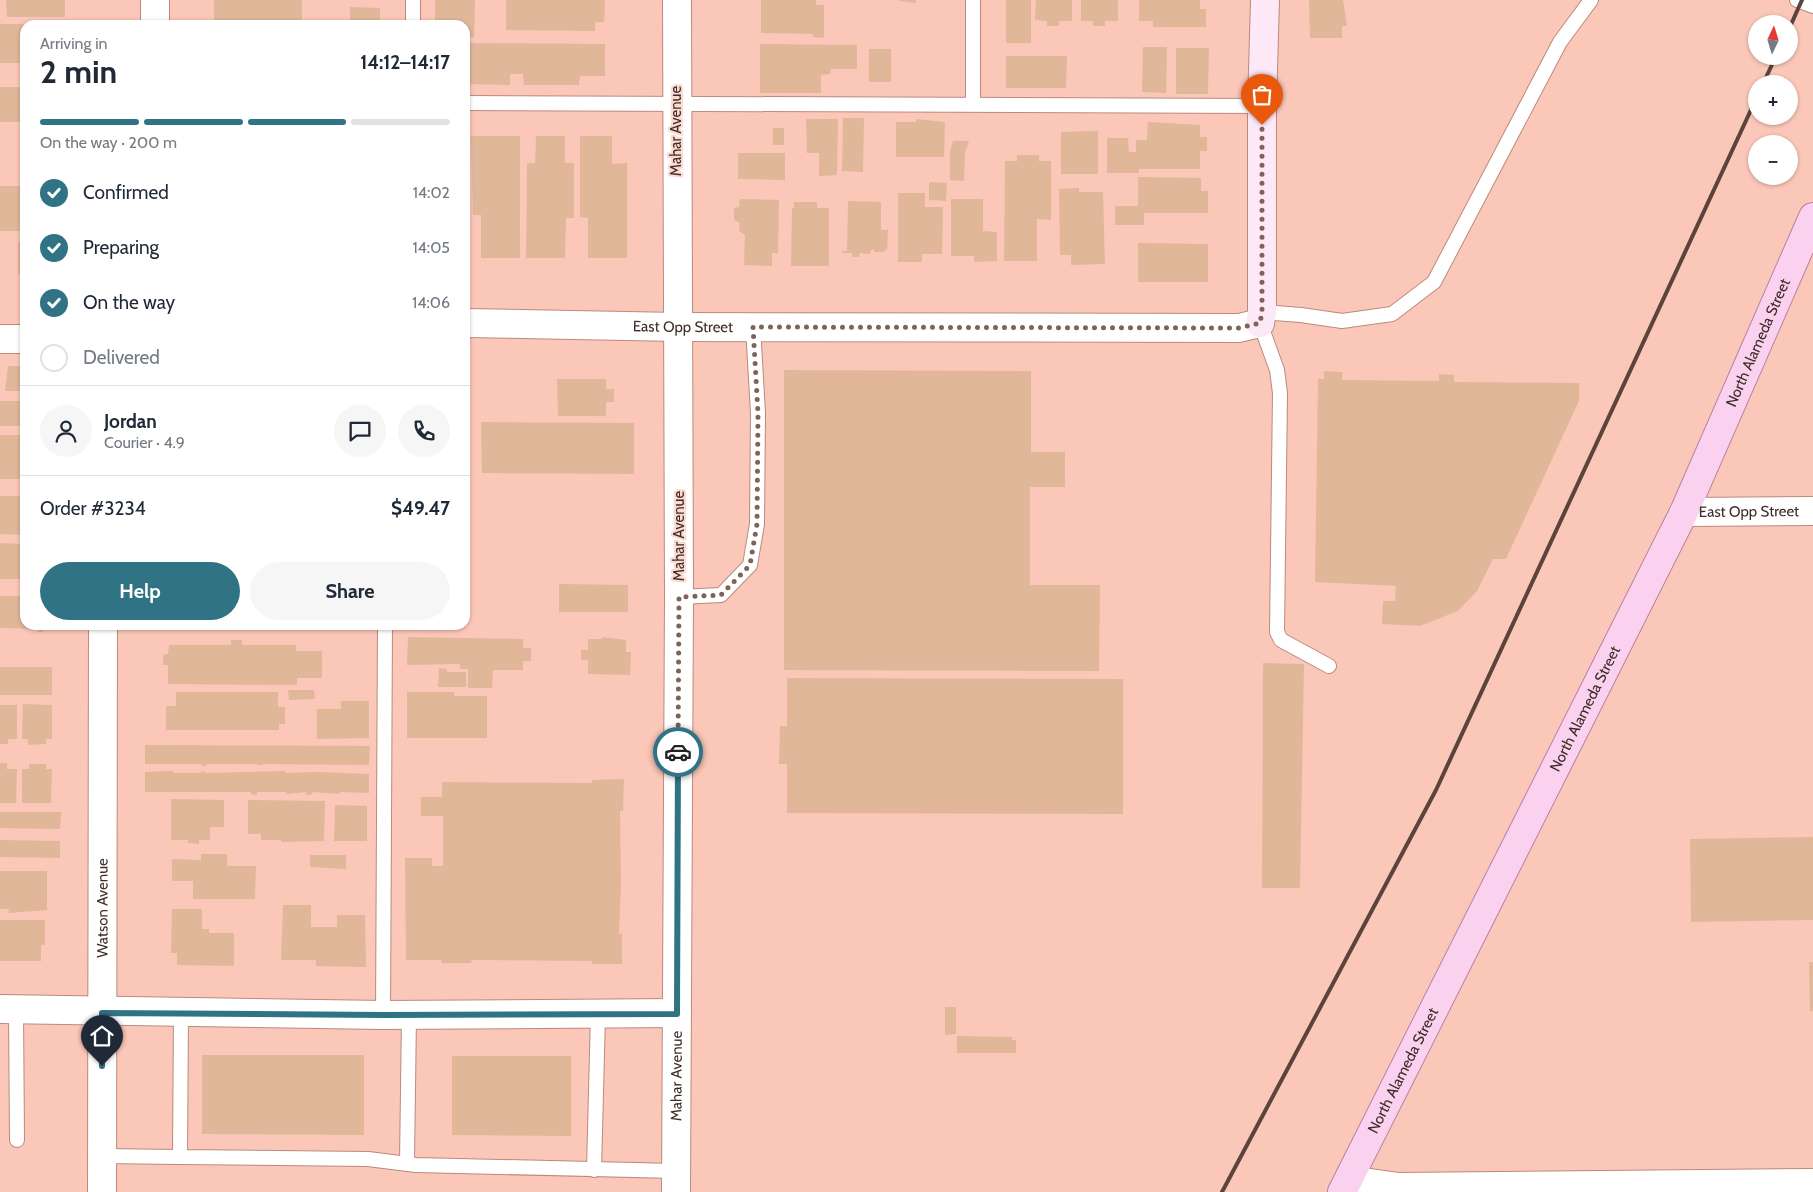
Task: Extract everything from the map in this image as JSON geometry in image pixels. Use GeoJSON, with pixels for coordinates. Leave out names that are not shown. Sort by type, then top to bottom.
{"type":"FeatureCollection","features":[{"type":"Feature","properties":{"kind":"main road","name":"North Alameda Street"},"geometry":{"type":"LineString","coordinates":[[1345,1186],[1684,512],[1813,218]]}},
{"type":"Feature","properties":{"kind":"street"},"geometry":{"type":"LineString","coordinates":[[155,0],[155,20]]}},
{"type":"Feature","properties":{"kind":"street","name":"Mahar Avenue"},"geometry":{"type":"LineString","coordinates":[[676,1182],[679,597],[677,0]]}},
{"type":"Feature","properties":{"kind":"street"},"geometry":{"type":"LineString","coordinates":[[1261,318],[1262,106],[1265,0]]}},
{"type":"Feature","properties":{"kind":"street","name":"East Opp Street"},"geometry":{"type":"LineString","coordinates":[[470,323],[678,327],[1239,328],[1261,318]]}},
{"type":"Feature","properties":{"kind":"street"},"geometry":{"type":"LineString","coordinates":[[0,339],[20,339]]}},
{"type":"Feature","properties":{"kind":"street","name":"East Opp Street"},"geometry":{"type":"LineString","coordinates":[[1684,512],[1813,511]]}},
{"type":"Feature","properties":{"kind":"street","name":"Watson Avenue"},"geometry":{"type":"LineString","coordinates":[[102,1192],[103,630]]}},
{"type":"Feature","properties":{"kind":"street"},"geometry":{"type":"LineString","coordinates":[[8,1010],[102,1013],[396,1015],[677,1014]]}},
{"type":"Feature","properties":{"kind":"street"},"geometry":{"type":"LineString","coordinates":[[1345,1186],[1399,1189],[1813,1183]]}},
{"type":"Feature","properties":{"kind":"lane"},"geometry":{"type":"LineString","coordinates":[[413,0],[413,20]]}},
{"type":"Feature","properties":{"kind":"lane"},"geometry":{"type":"LineString","coordinates":[[973,0],[973,104]]}},
{"type":"Feature","properties":{"kind":"lane"},"geometry":{"type":"LineString","coordinates":[[1329,666],[1281,640],[1277,632],[1280,393],[1277,370],[1261,318],[1301,315],[1342,321],[1392,314],[1434,282],[1560,42],[1592,0]]}},
{"type":"Feature","properties":{"kind":"lane"},"geometry":{"type":"LineString","coordinates":[[1797,0],[1813,6]]}},
{"type":"Feature","properties":{"kind":"lane"},"geometry":{"type":"LineString","coordinates":[[470,103],[1262,106]]}},
{"type":"Feature","properties":{"kind":"lane"},"geometry":{"type":"LineString","coordinates":[[679,597],[721,595],[750,565],[757,524],[758,413],[753,327]]}},
{"type":"Feature","properties":{"kind":"lane"},"geometry":{"type":"LineString","coordinates":[[385,630],[396,1015],[407,1164]]}},
{"type":"Feature","properties":{"kind":"lane"},"geometry":{"type":"LineString","coordinates":[[8,1010],[17,1140]]}},
{"type":"Feature","properties":{"kind":"lane"},"geometry":{"type":"LineString","coordinates":[[180,1157],[181,1013]]}},
{"type":"Feature","properties":{"kind":"lane"},"geometry":{"type":"LineString","coordinates":[[594,1170],[598,1014]]}},
{"type":"Feature","properties":{"kind":"lane"},"geometry":{"type":"LineString","coordinates":[[102,1156],[368,1159],[407,1164],[594,1170],[676,1182]]}},
{"type":"Feature","properties":{"kind":"building"},"geometry":{"type":"Polygon","coordinates":[[[6,0],[65,0],[65,17],[7,17],[6,0]]]}},
{"type":"Feature","properties":{"kind":"building"},"geometry":{"type":"Polygon","coordinates":[[[214,0],[302,0],[302,20],[214,20],[214,0]]]}},
{"type":"Feature","properties":{"kind":"building"},"geometry":{"type":"Polygon","coordinates":[[[435,0],[475,0],[474,37],[470,37],[470,20],[435,20],[435,0]]]}},
{"type":"Feature","properties":{"kind":"building"},"geometry":{"type":"Polygon","coordinates":[[[506,0],[605,0],[604,22],[595,22],[595,31],[506,30],[506,0]]]}},
{"type":"Feature","properties":{"kind":"building"},"geometry":{"type":"Polygon","coordinates":[[[761,0],[816,0],[816,5],[824,5],[824,38],[813,37],[813,34],[761,33],[761,0]]]}},
{"type":"Feature","properties":{"kind":"building"},"geometry":{"type":"Polygon","coordinates":[[[916,0],[916,3],[899,1],[916,0]]]}},
{"type":"Feature","properties":{"kind":"building"},"geometry":{"type":"Polygon","coordinates":[[[1006,0],[1031,0],[1031,43],[1006,43],[1006,0]]]}},
{"type":"Feature","properties":{"kind":"building"},"geometry":{"type":"Polygon","coordinates":[[[1036,0],[1072,0],[1072,21],[1059,21],[1059,26],[1047,26],[1047,21],[1035,20],[1036,0]]]}},
{"type":"Feature","properties":{"kind":"building"},"geometry":{"type":"Polygon","coordinates":[[[1081,0],[1118,0],[1118,21],[1105,21],[1105,26],[1093,26],[1093,21],[1081,21],[1081,0]]]}},
{"type":"Feature","properties":{"kind":"building"},"geometry":{"type":"Polygon","coordinates":[[[1139,0],[1200,0],[1200,9],[1206,9],[1206,27],[1153,27],[1153,21],[1139,21],[1139,0]]]}},
{"type":"Feature","properties":{"kind":"building"},"geometry":{"type":"Polygon","coordinates":[[[1309,0],[1343,0],[1347,26],[1342,26],[1342,38],[1310,38],[1309,0]]]}},
{"type":"Feature","properties":{"kind":"building"},"geometry":{"type":"Polygon","coordinates":[[[350,7],[380,8],[380,20],[350,20],[350,7]]]}},
{"type":"Feature","properties":{"kind":"building"},"geometry":{"type":"Polygon","coordinates":[[[0,24],[20,24],[20,63],[0,63],[0,24]]]}},
{"type":"Feature","properties":{"kind":"building"},"geometry":{"type":"Polygon","coordinates":[[[470,43],[605,44],[605,76],[580,76],[579,85],[524,85],[523,74],[510,74],[510,85],[470,84],[470,43]]]}},
{"type":"Feature","properties":{"kind":"building"},"geometry":{"type":"Polygon","coordinates":[[[760,44],[857,45],[857,69],[831,69],[830,74],[821,75],[821,93],[760,93],[760,44]]]}},
{"type":"Feature","properties":{"kind":"building"},"geometry":{"type":"Polygon","coordinates":[[[1143,47],[1167,47],[1166,93],[1142,92],[1143,47]]]}},
{"type":"Feature","properties":{"kind":"building"},"geometry":{"type":"Polygon","coordinates":[[[1176,48],[1209,48],[1208,94],[1176,94],[1176,48]]]}},
{"type":"Feature","properties":{"kind":"building"},"geometry":{"type":"Polygon","coordinates":[[[869,49],[891,49],[891,82],[869,82],[869,49]]]}},
{"type":"Feature","properties":{"kind":"building"},"geometry":{"type":"Polygon","coordinates":[[[1006,56],[1067,56],[1066,88],[1006,88],[1006,56]]]}},
{"type":"Feature","properties":{"kind":"building"},"geometry":{"type":"Polygon","coordinates":[[[0,87],[20,87],[20,122],[0,122],[0,87]]]}},
{"type":"Feature","properties":{"kind":"building"},"geometry":{"type":"Polygon","coordinates":[[[843,118],[864,118],[863,172],[842,171],[843,118]]]}},
{"type":"Feature","properties":{"kind":"building"},"geometry":{"type":"Polygon","coordinates":[[[806,119],[838,119],[837,175],[819,176],[819,153],[807,153],[806,119]]]}},
{"type":"Feature","properties":{"kind":"building"},"geometry":{"type":"Polygon","coordinates":[[[916,119],[945,122],[944,157],[896,157],[896,122],[916,122],[916,119]]]}},
{"type":"Feature","properties":{"kind":"building"},"geometry":{"type":"Polygon","coordinates":[[[1148,122],[1200,125],[1200,137],[1207,137],[1207,151],[1200,151],[1200,169],[1139,169],[1139,173],[1107,173],[1107,138],[1128,138],[1129,152],[1136,152],[1136,140],[1147,140],[1148,122]]]}},
{"type":"Feature","properties":{"kind":"building"},"geometry":{"type":"Polygon","coordinates":[[[773,128],[784,128],[784,145],[773,145],[773,128]]]}},
{"type":"Feature","properties":{"kind":"building"},"geometry":{"type":"Polygon","coordinates":[[[1098,131],[1098,174],[1061,174],[1061,132],[1098,131]]]}},
{"type":"Feature","properties":{"kind":"building"},"geometry":{"type":"Polygon","coordinates":[[[471,136],[520,136],[520,258],[481,258],[481,215],[473,215],[471,136]]]}},
{"type":"Feature","properties":{"kind":"building"},"geometry":{"type":"Polygon","coordinates":[[[536,136],[565,136],[565,163],[574,163],[574,218],[566,218],[565,258],[526,258],[527,163],[535,163],[536,136]]]}},
{"type":"Feature","properties":{"kind":"building"},"geometry":{"type":"Polygon","coordinates":[[[580,136],[612,136],[612,164],[627,163],[627,258],[588,258],[588,218],[580,217],[580,136]]]}},
{"type":"Feature","properties":{"kind":"building"},"geometry":{"type":"Polygon","coordinates":[[[953,141],[969,141],[965,153],[964,181],[950,180],[950,151],[953,141]]]}},
{"type":"Feature","properties":{"kind":"building"},"geometry":{"type":"Polygon","coordinates":[[[738,153],[785,153],[785,180],[738,179],[738,153]]]}},
{"type":"Feature","properties":{"kind":"building"},"geometry":{"type":"Polygon","coordinates":[[[1017,155],[1039,155],[1039,161],[1051,161],[1051,220],[1037,219],[1037,261],[1004,261],[1005,161],[1017,161],[1017,155]]]}},
{"type":"Feature","properties":{"kind":"building"},"geometry":{"type":"Polygon","coordinates":[[[1138,177],[1201,178],[1201,191],[1208,191],[1208,213],[1144,213],[1144,225],[1115,225],[1115,206],[1138,206],[1138,177]]]}},
{"type":"Feature","properties":{"kind":"building"},"geometry":{"type":"Polygon","coordinates":[[[929,182],[947,183],[946,201],[929,200],[929,182]]]}},
{"type":"Feature","properties":{"kind":"building"},"geometry":{"type":"Polygon","coordinates":[[[0,186],[20,186],[20,231],[0,231],[0,186]]]}},
{"type":"Feature","properties":{"kind":"building"},"geometry":{"type":"Polygon","coordinates":[[[1079,188],[1079,192],[1103,192],[1105,264],[1071,265],[1071,255],[1060,255],[1059,189],[1079,188]]]}},
{"type":"Feature","properties":{"kind":"building"},"geometry":{"type":"Polygon","coordinates":[[[898,193],[925,193],[925,207],[943,207],[942,254],[922,254],[922,262],[898,262],[898,193]]]}},
{"type":"Feature","properties":{"kind":"building"},"geometry":{"type":"Polygon","coordinates":[[[740,199],[779,200],[778,253],[772,253],[772,266],[744,265],[745,235],[739,231],[740,223],[734,220],[734,208],[739,207],[740,199]]]}},
{"type":"Feature","properties":{"kind":"building"},"geometry":{"type":"Polygon","coordinates":[[[951,199],[983,199],[983,231],[997,232],[997,261],[974,262],[974,256],[951,256],[951,199]]]}},
{"type":"Feature","properties":{"kind":"building"},"geometry":{"type":"Polygon","coordinates":[[[848,201],[881,202],[881,230],[888,230],[887,250],[884,250],[885,252],[874,252],[874,249],[871,250],[870,254],[860,253],[859,257],[852,257],[852,253],[842,253],[842,251],[847,251],[848,201]]]}},
{"type":"Feature","properties":{"kind":"building"},"geometry":{"type":"Polygon","coordinates":[[[794,202],[817,202],[817,208],[829,208],[829,266],[791,266],[792,208],[794,208],[794,202]]]}},
{"type":"Feature","properties":{"kind":"building"},"geometry":{"type":"Polygon","coordinates":[[[18,242],[20,242],[20,274],[18,275],[18,242]]]}},
{"type":"Feature","properties":{"kind":"building"},"geometry":{"type":"Polygon","coordinates":[[[1138,243],[1208,244],[1208,282],[1138,282],[1138,243]]]}},
{"type":"Feature","properties":{"kind":"building"},"geometry":{"type":"Polygon","coordinates":[[[8,366],[20,366],[20,391],[5,391],[8,366]]]}},
{"type":"Feature","properties":{"kind":"building"},"geometry":{"type":"Polygon","coordinates":[[[784,370],[1031,371],[1031,452],[1065,452],[1065,487],[1030,487],[1030,585],[1100,585],[1099,671],[784,670],[784,370]]]}},
{"type":"Feature","properties":{"kind":"building"},"geometry":{"type":"Polygon","coordinates":[[[1324,371],[1342,372],[1342,380],[1439,381],[1439,374],[1454,375],[1454,382],[1579,383],[1579,401],[1506,559],[1493,559],[1477,591],[1458,611],[1420,626],[1382,624],[1383,601],[1395,601],[1396,586],[1315,582],[1318,379],[1324,379],[1324,371]]]}},
{"type":"Feature","properties":{"kind":"building"},"geometry":{"type":"Polygon","coordinates":[[[557,379],[606,379],[606,389],[614,389],[614,402],[606,402],[606,416],[558,416],[557,379]]]}},
{"type":"Feature","properties":{"kind":"building"},"geometry":{"type":"Polygon","coordinates":[[[0,401],[20,401],[20,426],[0,426],[0,401]]]}},
{"type":"Feature","properties":{"kind":"building"},"geometry":{"type":"Polygon","coordinates":[[[481,422],[634,423],[634,474],[482,473],[481,422]]]}},
{"type":"Feature","properties":{"kind":"building"},"geometry":{"type":"Polygon","coordinates":[[[0,435],[20,435],[20,479],[0,479],[0,435]]]}},
{"type":"Feature","properties":{"kind":"building"},"geometry":{"type":"Polygon","coordinates":[[[0,496],[20,496],[20,535],[0,534],[0,496]]]}},
{"type":"Feature","properties":{"kind":"building"},"geometry":{"type":"Polygon","coordinates":[[[0,543],[20,544],[20,579],[0,579],[0,543]]]}},
{"type":"Feature","properties":{"kind":"building"},"geometry":{"type":"Polygon","coordinates":[[[559,584],[628,585],[628,612],[559,612],[559,584]]]}},
{"type":"Feature","properties":{"kind":"building"},"geometry":{"type":"Polygon","coordinates":[[[0,596],[20,596],[20,629],[0,628],[0,596]]]}},
{"type":"Feature","properties":{"kind":"building"},"geometry":{"type":"Polygon","coordinates":[[[408,637],[523,639],[523,648],[531,648],[531,661],[523,661],[523,670],[493,670],[492,688],[468,688],[468,669],[460,669],[460,664],[407,665],[408,637]]]}},
{"type":"Feature","properties":{"kind":"building"},"geometry":{"type":"Polygon","coordinates":[[[602,637],[626,640],[626,652],[631,652],[630,675],[588,674],[588,660],[581,660],[581,650],[588,650],[588,639],[602,639],[602,637]]]}},
{"type":"Feature","properties":{"kind":"building"},"geometry":{"type":"Polygon","coordinates":[[[231,640],[242,640],[242,645],[296,645],[296,651],[322,651],[322,678],[297,678],[297,685],[168,684],[168,665],[163,665],[163,655],[168,654],[169,645],[231,645],[231,640]]]}},
{"type":"Feature","properties":{"kind":"building"},"geometry":{"type":"Polygon","coordinates":[[[1263,663],[1304,664],[1300,888],[1262,888],[1263,663]]]}},
{"type":"Feature","properties":{"kind":"building"},"geometry":{"type":"Polygon","coordinates":[[[0,667],[52,667],[52,695],[0,695],[0,667]]]}},
{"type":"Feature","properties":{"kind":"building"},"geometry":{"type":"Polygon","coordinates":[[[439,668],[447,669],[447,672],[466,672],[466,687],[438,687],[439,668]]]}},
{"type":"Feature","properties":{"kind":"building"},"geometry":{"type":"Polygon","coordinates":[[[787,678],[1123,679],[1123,814],[787,813],[787,764],[779,764],[780,726],[787,726],[787,678]]]}},
{"type":"Feature","properties":{"kind":"building"},"geometry":{"type":"Polygon","coordinates":[[[288,690],[314,690],[315,699],[289,700],[288,690]]]}},
{"type":"Feature","properties":{"kind":"building"},"geometry":{"type":"Polygon","coordinates":[[[176,692],[278,692],[278,707],[285,707],[285,724],[279,724],[279,730],[166,730],[166,706],[176,706],[176,692]]]}},
{"type":"Feature","properties":{"kind":"building"},"geometry":{"type":"Polygon","coordinates":[[[407,692],[454,692],[454,696],[487,696],[487,738],[407,738],[407,692]]]}},
{"type":"Feature","properties":{"kind":"building"},"geometry":{"type":"Polygon","coordinates":[[[341,701],[369,701],[369,738],[317,739],[317,709],[341,709],[341,701]]]}},
{"type":"Feature","properties":{"kind":"building"},"geometry":{"type":"Polygon","coordinates":[[[23,704],[52,705],[52,739],[46,739],[46,744],[28,745],[28,739],[22,739],[23,704]]]}},
{"type":"Feature","properties":{"kind":"building"},"geometry":{"type":"Polygon","coordinates":[[[0,705],[17,705],[17,739],[8,739],[8,744],[0,744],[0,705]]]}},
{"type":"Feature","properties":{"kind":"building"},"geometry":{"type":"Polygon","coordinates":[[[145,745],[370,746],[369,765],[262,764],[263,766],[256,764],[207,764],[207,766],[202,766],[201,764],[145,764],[145,745]]]}},
{"type":"Feature","properties":{"kind":"building"},"geometry":{"type":"Polygon","coordinates":[[[0,763],[7,763],[7,769],[17,769],[16,803],[0,803],[0,763]]]}},
{"type":"Feature","properties":{"kind":"building"},"geometry":{"type":"Polygon","coordinates":[[[29,764],[46,764],[46,769],[52,769],[51,803],[22,803],[22,769],[29,769],[29,764]]]}},
{"type":"Feature","properties":{"kind":"building"},"geometry":{"type":"Polygon","coordinates":[[[173,771],[173,773],[285,771],[285,773],[369,774],[369,793],[340,792],[339,794],[312,792],[312,794],[306,795],[306,792],[286,794],[286,792],[257,792],[257,795],[251,794],[251,792],[145,792],[145,772],[173,771]]]}},
{"type":"Feature","properties":{"kind":"building"},"geometry":{"type":"Polygon","coordinates":[[[624,779],[623,811],[620,811],[621,886],[619,934],[622,934],[622,964],[592,964],[592,961],[471,960],[472,963],[442,963],[441,960],[406,960],[405,858],[432,858],[432,866],[443,866],[443,816],[421,816],[421,797],[442,797],[442,782],[592,783],[592,780],[624,779]]]}},
{"type":"Feature","properties":{"kind":"building"},"geometry":{"type":"Polygon","coordinates":[[[171,799],[224,800],[224,827],[210,827],[210,840],[199,840],[199,844],[188,843],[188,840],[171,840],[171,799]]]}},
{"type":"Feature","properties":{"kind":"building"},"geometry":{"type":"Polygon","coordinates":[[[248,800],[325,801],[324,841],[281,842],[281,840],[261,840],[261,834],[248,834],[248,800]]]}},
{"type":"Feature","properties":{"kind":"building"},"geometry":{"type":"Polygon","coordinates":[[[335,805],[367,806],[367,841],[334,841],[335,805]]]}},
{"type":"Feature","properties":{"kind":"building"},"geometry":{"type":"Polygon","coordinates":[[[0,812],[61,812],[60,829],[0,828],[0,812]]]}},
{"type":"Feature","properties":{"kind":"building"},"geometry":{"type":"Polygon","coordinates":[[[1813,837],[1813,920],[1691,922],[1690,839],[1813,837]]]}},
{"type":"Feature","properties":{"kind":"building"},"geometry":{"type":"Polygon","coordinates":[[[0,840],[60,841],[60,858],[0,857],[0,840]]]}},
{"type":"Feature","properties":{"kind":"building"},"geometry":{"type":"Polygon","coordinates":[[[201,854],[227,854],[227,866],[256,866],[255,899],[193,899],[193,881],[172,881],[172,859],[201,860],[201,854]]]}},
{"type":"Feature","properties":{"kind":"building"},"geometry":{"type":"Polygon","coordinates":[[[310,855],[346,855],[346,869],[310,867],[310,855]]]}},
{"type":"Feature","properties":{"kind":"building"},"geometry":{"type":"Polygon","coordinates":[[[0,871],[47,871],[47,910],[8,913],[9,909],[0,909],[0,871]]]}},
{"type":"Feature","properties":{"kind":"building"},"geometry":{"type":"Polygon","coordinates":[[[283,905],[311,905],[311,927],[337,927],[337,915],[365,915],[366,967],[316,966],[316,960],[281,960],[283,905]]]}},
{"type":"Feature","properties":{"kind":"building"},"geometry":{"type":"Polygon","coordinates":[[[172,909],[202,909],[202,929],[209,929],[209,933],[234,933],[234,966],[177,965],[177,953],[171,953],[172,909]]]}},
{"type":"Feature","properties":{"kind":"building"},"geometry":{"type":"Polygon","coordinates":[[[0,920],[45,920],[45,945],[41,945],[41,961],[0,961],[0,920]]]}},
{"type":"Feature","properties":{"kind":"building"},"geometry":{"type":"Polygon","coordinates":[[[1809,962],[1813,962],[1813,1011],[1810,1011],[1809,962]]]}},
{"type":"Feature","properties":{"kind":"building"},"geometry":{"type":"Polygon","coordinates":[[[945,1007],[956,1007],[956,1034],[945,1035],[945,1007]]]}},
{"type":"Feature","properties":{"kind":"building"},"geometry":{"type":"Polygon","coordinates":[[[957,1036],[1012,1037],[1012,1040],[1016,1040],[1016,1053],[957,1053],[957,1036]]]}},
{"type":"Feature","properties":{"kind":"building"},"geometry":{"type":"Polygon","coordinates":[[[202,1055],[364,1055],[364,1135],[202,1134],[202,1055]]]}},
{"type":"Feature","properties":{"kind":"building"},"geometry":{"type":"Polygon","coordinates":[[[452,1056],[571,1056],[571,1136],[452,1135],[452,1056]]]}},
{"type":"Feature","properties":{"kind":"railway"},"geometry":{"type":"LineString","coordinates":[[1795,15],[1802,0]]}},
{"type":"Feature","properties":{"kind":"railway"},"geometry":{"type":"LineString","coordinates":[[1767,75],[1772,65]]}},
{"type":"Feature","properties":{"kind":"railway"},"geometry":{"type":"LineString","coordinates":[[1222,1192],[1436,790],[1748,116]]}},
{"type":"Feature","properties":{"kind":"way so far"},"geometry":{"type":"LineString","coordinates":[[678,752],[679,597],[721,595],[750,565],[757,524],[758,413],[753,362],[753,327],[1239,328],[1260,323],[1262,312],[1262,125]]}},
{"type":"Feature","properties":{"kind":"route"},"geometry":{"type":"LineString","coordinates":[[102,1066],[102,1013],[383,1015],[677,1014],[678,752]]}}]}
